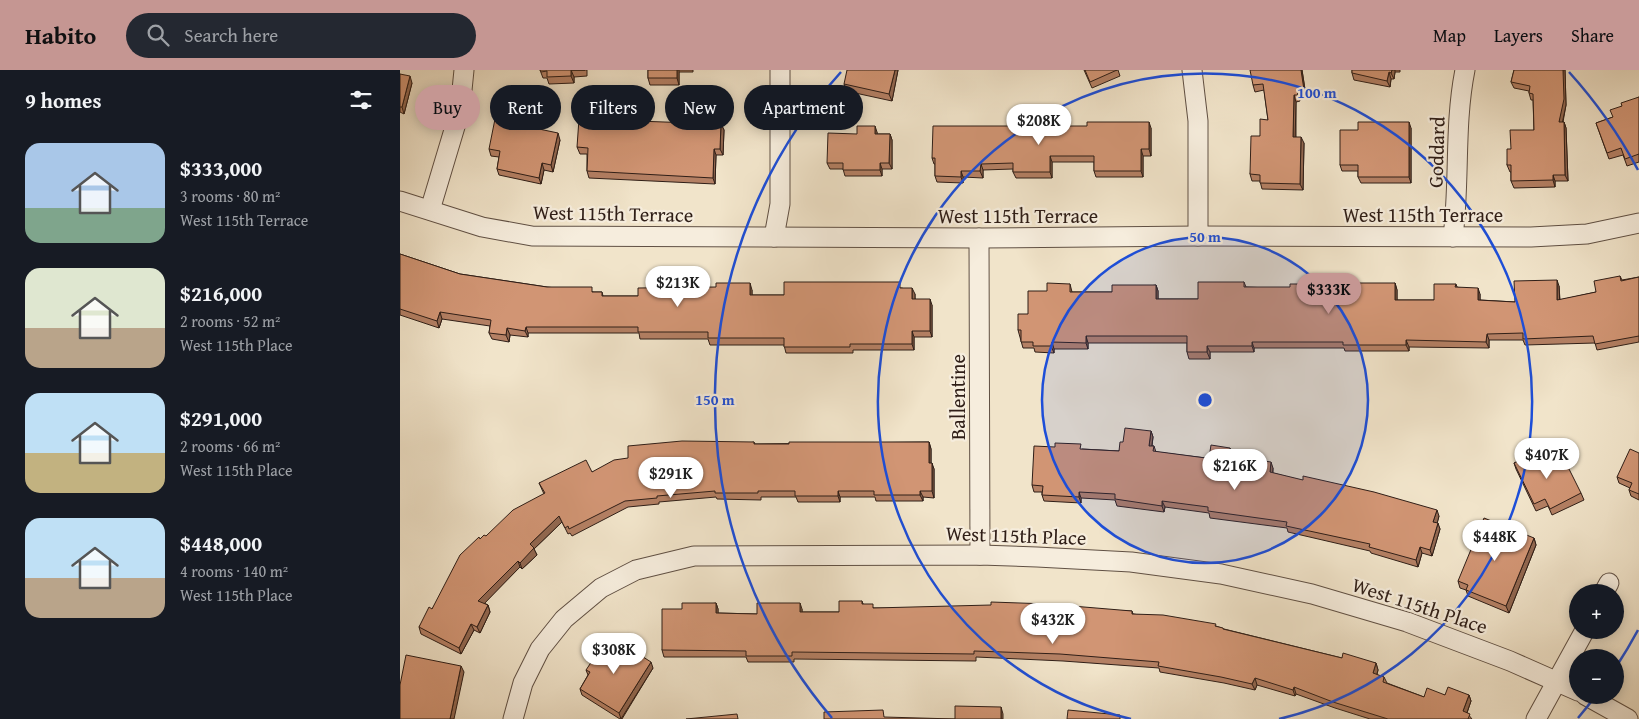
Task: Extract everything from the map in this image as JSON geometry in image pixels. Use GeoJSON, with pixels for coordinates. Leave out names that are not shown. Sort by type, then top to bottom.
{"type":"FeatureCollection","features":[{"type":"Feature","properties":{"kind":"street"},"geometry":{"type":"LineString","coordinates":[[430,210],[460,110],[464,70]]}},
{"type":"Feature","properties":{"kind":"street"},"geometry":{"type":"LineString","coordinates":[[774,237],[780,204],[780,70]]}},
{"type":"Feature","properties":{"kind":"street"},"geometry":{"type":"LineString","coordinates":[[1192,70],[1198,121],[1198,236]]}},
{"type":"Feature","properties":{"kind":"street","name":"Goddard"},"geometry":{"type":"LineString","coordinates":[[1453,237],[1457,207],[1458,134],[1465,70]]}},
{"type":"Feature","properties":{"kind":"street","name":"West 115th Terrace"},"geometry":{"type":"LineString","coordinates":[[400,201],[482,227],[532,236],[979,238],[1198,236],[1531,237],[1587,234],[1639,223]]}},
{"type":"Feature","properties":{"kind":"street","name":"Ballentine"},"geometry":{"type":"LineString","coordinates":[[979,238],[980,555]]}},
{"type":"Feature","properties":{"kind":"street","name":"West 115th Place"},"geometry":{"type":"LineString","coordinates":[[514,719],[523,683],[540,649],[564,619],[601,588],[636,570],[694,556],[980,555],[1131,562],[1230,576],[1312,594],[1407,622],[1510,660],[1569,688]]}},
{"type":"Feature","properties":{"kind":"street"},"geometry":{"type":"LineString","coordinates":[[1536,719],[1579,639]]}},
{"type":"Feature","properties":{"kind":"street"},"geometry":{"type":"LineString","coordinates":[[1601,704],[1628,719]]}},
{"type":"Feature","properties":{"kind":"building"},"geometry":{"type":"Polygon","coordinates":[[[540,70],[571,70],[571,76],[547,77],[547,71],[541,72],[540,70]]]}},
{"type":"Feature","properties":{"kind":"building"},"geometry":{"type":"Polygon","coordinates":[[[648,70],[677,70],[677,78],[648,78],[648,70]]]}},
{"type":"Feature","properties":{"kind":"building"},"geometry":{"type":"Polygon","coordinates":[[[847,70],[895,70],[889,94],[863,88],[863,85],[844,84],[847,70]]]}},
{"type":"Feature","properties":{"kind":"building"},"geometry":{"type":"Polygon","coordinates":[[[1085,70],[1117,70],[1090,82],[1085,70]]]}},
{"type":"Feature","properties":{"kind":"building"},"geometry":{"type":"Polygon","coordinates":[[[1250,70],[1301,70],[1304,90],[1297,90],[1298,95],[1294,95],[1293,137],[1301,137],[1300,184],[1260,183],[1260,175],[1250,174],[1251,136],[1260,136],[1260,119],[1268,120],[1263,84],[1253,85],[1250,70]]]}},
{"type":"Feature","properties":{"kind":"building"},"geometry":{"type":"Polygon","coordinates":[[[1352,70],[1392,70],[1391,73],[1389,72],[1387,81],[1352,73],[1352,70]]]}},
{"type":"Feature","properties":{"kind":"building"},"geometry":{"type":"Polygon","coordinates":[[[1514,70],[1563,70],[1564,99],[1559,122],[1564,122],[1565,175],[1553,175],[1553,180],[1511,181],[1511,165],[1507,165],[1507,149],[1511,149],[1510,130],[1534,130],[1533,94],[1529,93],[1530,86],[1511,82],[1514,70]]]}},
{"type":"Feature","properties":{"kind":"building"},"geometry":{"type":"Polygon","coordinates":[[[400,74],[410,76],[402,107],[400,107],[400,74]]]}},
{"type":"Feature","properties":{"kind":"building"},"geometry":{"type":"Polygon","coordinates":[[[1639,97],[1639,154],[1625,159],[1621,148],[1607,153],[1596,123],[1613,117],[1610,110],[1622,106],[1621,103],[1639,97]]]}},
{"type":"Feature","properties":{"kind":"building"},"geometry":{"type":"Polygon","coordinates":[[[655,122],[665,122],[665,130],[721,130],[720,149],[714,149],[713,178],[587,171],[588,148],[577,147],[578,130],[655,130],[655,122]]]}},
{"type":"Feature","properties":{"kind":"building"},"geometry":{"type":"Polygon","coordinates":[[[1087,122],[1149,122],[1149,149],[1141,149],[1141,171],[1094,171],[1094,156],[1050,156],[1050,172],[1013,172],[1013,163],[981,164],[980,171],[961,171],[961,177],[935,176],[935,158],[932,158],[933,126],[1087,126],[1087,122]]]}},
{"type":"Feature","properties":{"kind":"building"},"geometry":{"type":"Polygon","coordinates":[[[1358,122],[1409,122],[1409,177],[1358,177],[1358,165],[1340,165],[1340,130],[1358,130],[1358,122]]]}},
{"type":"Feature","properties":{"kind":"building"},"geometry":{"type":"Polygon","coordinates":[[[863,126],[875,126],[875,134],[890,134],[889,163],[880,163],[880,170],[843,170],[843,163],[827,163],[828,133],[857,134],[857,130],[863,130],[863,126]]]}},
{"type":"Feature","properties":{"kind":"building"},"geometry":{"type":"Polygon","coordinates":[[[493,130],[544,130],[558,133],[551,165],[542,163],[539,178],[497,169],[500,151],[489,149],[493,130]]]}},
{"type":"Feature","properties":{"kind":"building"},"geometry":{"type":"Polygon","coordinates":[[[400,254],[460,274],[547,287],[592,287],[592,292],[602,292],[602,296],[638,296],[638,288],[716,287],[716,283],[750,283],[750,295],[784,295],[784,282],[900,282],[900,288],[912,288],[912,299],[930,299],[930,331],[912,331],[912,344],[850,344],[850,347],[784,347],[784,338],[708,338],[708,332],[638,332],[638,327],[526,327],[525,331],[507,328],[506,335],[489,333],[491,320],[440,312],[437,321],[400,309],[400,254]]]}},
{"type":"Feature","properties":{"kind":"building"},"geometry":{"type":"Polygon","coordinates":[[[1620,276],[1621,281],[1639,277],[1639,336],[1595,344],[1593,336],[1523,339],[1523,333],[1487,334],[1486,342],[1406,340],[1406,345],[1343,345],[1343,342],[1252,342],[1252,346],[1207,346],[1207,352],[1187,352],[1187,336],[1086,336],[1086,343],[1052,342],[1051,346],[1033,346],[1033,342],[1021,342],[1021,330],[1018,330],[1018,314],[1028,314],[1028,291],[1047,291],[1047,283],[1070,284],[1070,292],[1112,292],[1112,285],[1156,285],[1156,299],[1198,299],[1198,282],[1244,282],[1244,287],[1290,287],[1290,284],[1314,284],[1314,301],[1350,301],[1350,283],[1395,283],[1395,300],[1434,300],[1434,284],[1456,284],[1455,287],[1478,288],[1478,300],[1515,302],[1514,281],[1557,280],[1557,300],[1596,292],[1594,281],[1620,276]]]}},
{"type":"Feature","properties":{"kind":"building"},"geometry":{"type":"Polygon","coordinates":[[[1125,428],[1151,431],[1149,446],[1154,446],[1153,451],[1209,458],[1211,445],[1230,448],[1229,456],[1271,462],[1270,472],[1303,480],[1303,476],[1374,492],[1437,510],[1433,522],[1438,523],[1430,550],[1420,547],[1416,560],[1369,547],[1370,544],[1286,526],[1287,522],[1208,511],[1208,507],[1162,501],[1162,506],[1115,499],[1115,494],[1079,492],[1079,497],[1042,495],[1043,486],[1032,485],[1034,446],[1055,447],[1055,443],[1081,444],[1080,449],[1119,451],[1120,442],[1123,442],[1125,428]]]}},
{"type":"Feature","properties":{"kind":"building"},"geometry":{"type":"Polygon","coordinates":[[[682,441],[754,442],[754,444],[789,444],[789,442],[929,442],[929,463],[932,463],[932,491],[920,491],[920,495],[874,495],[874,491],[838,491],[838,496],[795,496],[795,491],[715,493],[715,491],[625,501],[569,529],[568,526],[565,528],[559,516],[530,544],[534,548],[520,563],[518,561],[478,601],[488,605],[477,627],[471,624],[459,648],[419,627],[429,607],[432,609],[460,555],[479,537],[480,539],[484,535],[486,536],[513,510],[545,493],[539,483],[586,460],[592,472],[614,460],[628,458],[628,446],[682,441]]]}},
{"type":"Feature","properties":{"kind":"building"},"geometry":{"type":"Polygon","coordinates":[[[1630,449],[1639,453],[1639,494],[1629,490],[1632,483],[1617,477],[1630,449]]]}},
{"type":"Feature","properties":{"kind":"building"},"geometry":{"type":"Polygon","coordinates":[[[1534,453],[1537,461],[1547,456],[1550,463],[1563,457],[1581,493],[1550,509],[1545,499],[1534,504],[1514,463],[1534,453]]]}},
{"type":"Feature","properties":{"kind":"building"},"geometry":{"type":"Polygon","coordinates":[[[1484,518],[1534,538],[1506,606],[1466,590],[1468,585],[1458,581],[1484,518]]]}},
{"type":"Feature","properties":{"kind":"building"},"geometry":{"type":"Polygon","coordinates":[[[839,601],[862,601],[862,604],[873,604],[873,608],[991,605],[991,602],[1048,604],[1132,611],[1132,614],[1163,615],[1216,624],[1215,626],[1223,629],[1342,658],[1343,653],[1376,663],[1373,673],[1384,677],[1383,682],[1424,697],[1427,688],[1445,695],[1448,687],[1469,695],[1463,711],[1470,714],[1468,719],[1388,719],[1333,702],[1294,687],[1293,690],[1255,678],[1252,684],[1158,666],[1159,662],[1060,654],[974,651],[974,654],[792,652],[792,656],[746,656],[746,651],[662,650],[662,609],[682,609],[682,603],[716,603],[716,613],[757,614],[757,603],[800,603],[800,612],[839,612],[839,601]]]}},
{"type":"Feature","properties":{"kind":"building"},"geometry":{"type":"Polygon","coordinates":[[[606,640],[618,647],[621,643],[651,662],[619,713],[580,689],[590,672],[586,670],[606,640]]]}},
{"type":"Feature","properties":{"kind":"building"},"geometry":{"type":"Polygon","coordinates":[[[406,655],[461,666],[450,719],[400,719],[400,685],[406,655]]]}},
{"type":"Feature","properties":{"kind":"building"},"geometry":{"type":"Polygon","coordinates":[[[955,706],[1001,707],[1001,719],[955,719],[955,706]]]}},
{"type":"Feature","properties":{"kind":"building"},"geometry":{"type":"Polygon","coordinates":[[[883,710],[884,717],[955,719],[824,719],[824,712],[883,710]]]}},
{"type":"Feature","properties":{"kind":"building"},"geometry":{"type":"Polygon","coordinates":[[[1068,710],[1120,715],[1120,719],[1067,719],[1068,710]]]}},
{"type":"Feature","properties":{"kind":"building"},"geometry":{"type":"Polygon","coordinates":[[[737,714],[738,719],[686,719],[737,714]]]}}]}
